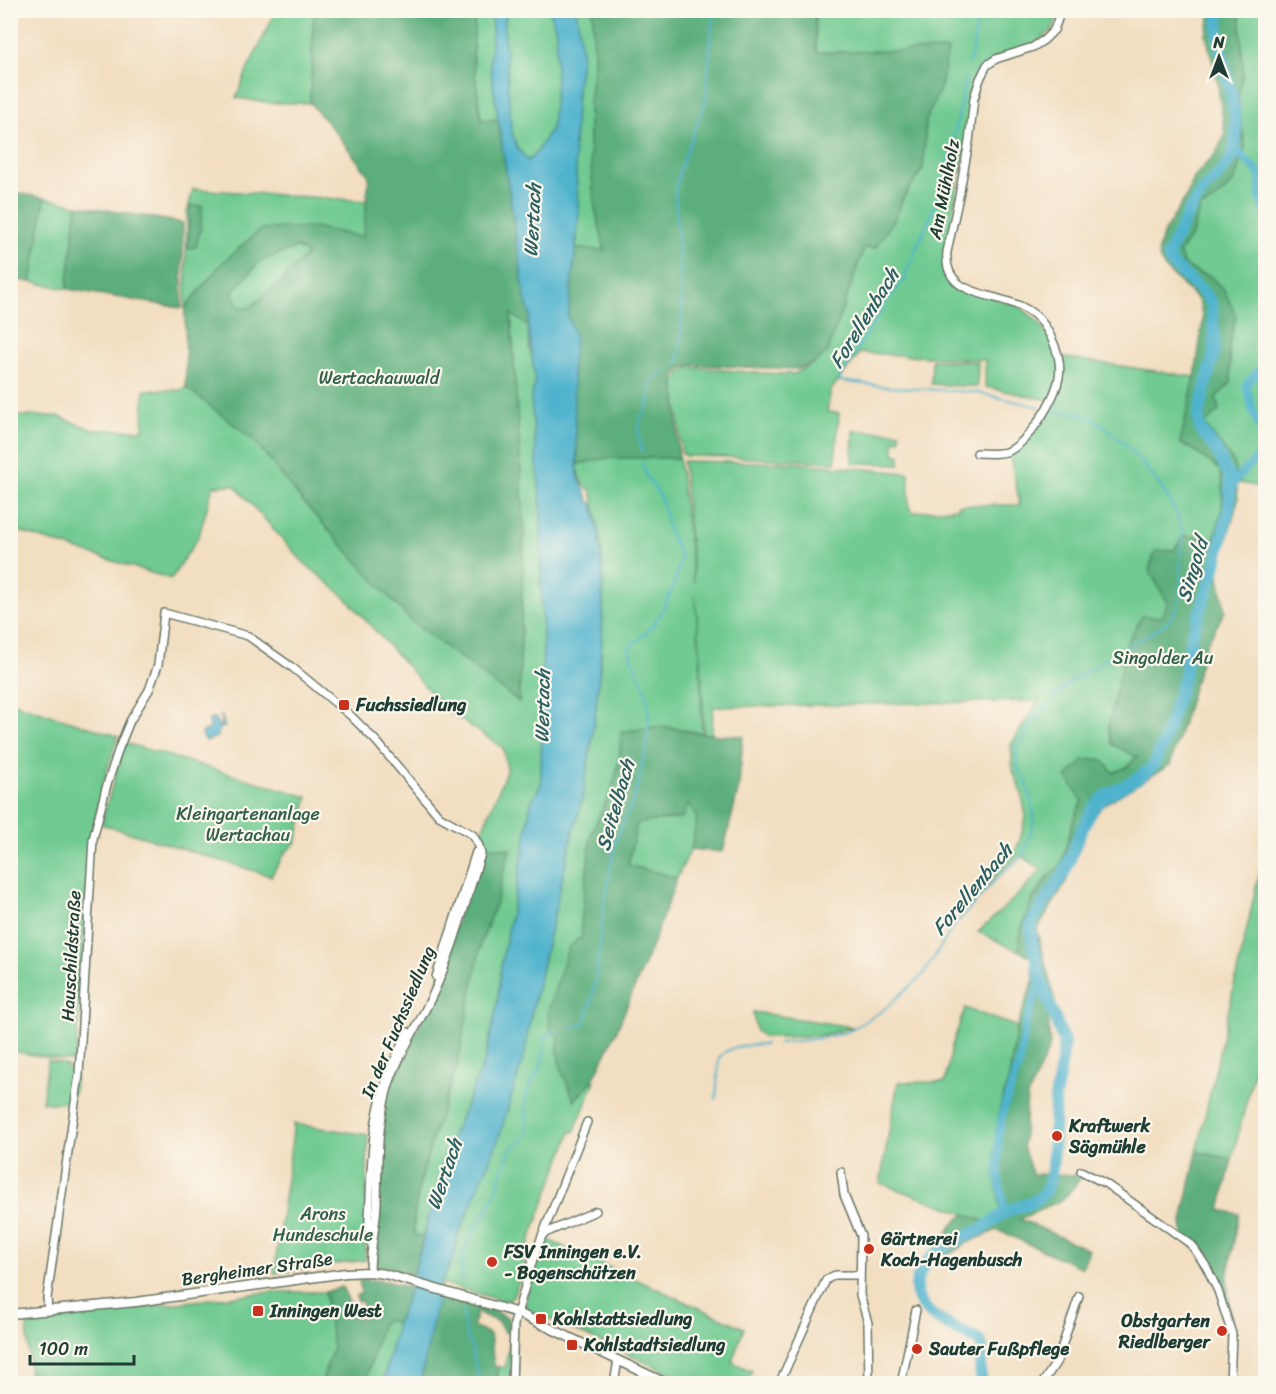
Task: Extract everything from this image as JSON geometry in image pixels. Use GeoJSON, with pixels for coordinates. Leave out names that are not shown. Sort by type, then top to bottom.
{"type":"FeatureCollection","features":[{"type":"Feature","properties":{"kind":"street","name":"Am Mühlholz"},"geometry":{"type":"LineString","coordinates":[[977,453],[1009,451],[1020,442],[1035,426],[1052,401],[1058,388],[1060,374],[1055,346],[1042,322],[1020,304],[966,289],[952,278],[948,270],[947,252],[969,142],[974,98],[987,65],[1005,56],[1033,47],[1044,40],[1054,30],[1061,10]]}},
{"type":"Feature","properties":{"kind":"street","name":"In der Fuchssiedlung"},"geometry":{"type":"LineString","coordinates":[[165,613],[248,636],[293,668],[350,715],[377,742],[439,816],[473,836],[479,846],[481,854],[447,959],[434,993],[404,1050],[386,1097],[379,1128],[377,1204],[370,1272]]}},
{"type":"Feature","properties":{"kind":"street","name":"Hauschildstraße"},"geometry":{"type":"LineString","coordinates":[[48,1311],[47,1298],[79,1075],[93,838],[119,748],[130,721],[149,690],[158,665],[165,613]]}},
{"type":"Feature","properties":{"kind":"street"},"geometry":{"type":"LineString","coordinates":[[512,1383],[514,1324],[533,1259],[587,1122]]}},
{"type":"Feature","properties":{"kind":"street"},"geometry":{"type":"LineString","coordinates":[[1081,1170],[1106,1184],[1192,1245],[1218,1291],[1232,1334],[1230,1383]]}},
{"type":"Feature","properties":{"kind":"street"},"geometry":{"type":"LineString","coordinates":[[841,1172],[844,1195],[861,1236],[860,1295],[867,1323],[869,1383]]}},
{"type":"Feature","properties":{"kind":"street"},"geometry":{"type":"LineString","coordinates":[[543,1234],[596,1211]]}},
{"type":"Feature","properties":{"kind":"street","name":"Bergheimer Straße"},"geometry":{"type":"LineString","coordinates":[[10,1314],[201,1294],[346,1273],[370,1272],[448,1291],[518,1313],[668,1383]]}},
{"type":"Feature","properties":{"kind":"street"},"geometry":{"type":"LineString","coordinates":[[779,1383],[826,1280],[835,1275],[859,1275]]}},
{"type":"Feature","properties":{"kind":"street"},"geometry":{"type":"LineString","coordinates":[[1042,1383],[1057,1361],[1079,1296]]}},
{"type":"Feature","properties":{"kind":"street"},"geometry":{"type":"LineString","coordinates":[[901,1383],[916,1310]]}},
{"type":"Feature","properties":{"kind":"street"},"geometry":{"type":"LineString","coordinates":[[614,1383],[618,1360]]}},
{"type":"Feature","properties":{"kind":"green space"},"geometry":{"type":"Polygon","coordinates":[[[1045,10],[1058,14],[1053,29],[1032,46],[995,58],[978,78],[944,260],[950,278],[957,285],[1019,306],[1040,323],[1061,357],[1195,377],[1180,443],[1191,448],[1220,470],[1223,488],[1222,506],[1213,542],[1195,536],[1174,550],[1155,552],[1149,570],[1168,603],[1112,744],[1137,756],[1127,767],[1114,773],[1083,800],[1073,821],[1061,866],[1048,876],[1032,900],[1021,930],[1019,951],[978,932],[1023,890],[1041,870],[1039,868],[1020,855],[995,876],[971,903],[965,899],[977,884],[1015,851],[1019,843],[1026,817],[1021,790],[1013,771],[1011,745],[1038,701],[713,707],[712,734],[704,734],[701,659],[695,594],[700,657],[702,733],[662,726],[621,732],[620,758],[612,789],[591,834],[581,923],[582,938],[557,1050],[575,1100],[593,1080],[595,1081],[574,1132],[571,1132],[530,1240],[519,1281],[509,1301],[441,1283],[455,1254],[458,1236],[497,1143],[525,1052],[531,1015],[586,778],[599,683],[603,585],[601,552],[591,490],[580,480],[578,464],[607,458],[679,458],[694,583],[683,461],[797,463],[909,473],[909,508],[913,512],[958,508],[958,505],[1020,505],[1009,451],[1020,442],[1052,401],[985,387],[985,360],[860,353],[831,390],[827,412],[839,413],[835,462],[685,456],[682,454],[675,383],[680,373],[690,367],[794,374],[814,363],[864,248],[896,217],[903,198],[923,169],[926,120],[816,52],[815,11],[1045,10]]]}},
{"type":"Feature","properties":{"kind":"green space"},"geometry":{"type":"Polygon","coordinates":[[[276,11],[314,11],[310,103],[271,103],[236,98],[276,11]]]}},
{"type":"Feature","properties":{"kind":"green space","name":"Wertachauwald"},"geometry":{"type":"Polygon","coordinates":[[[314,11],[475,11],[473,57],[481,120],[498,119],[525,298],[530,315],[528,326],[511,314],[524,525],[519,702],[412,622],[303,502],[255,441],[186,387],[185,308],[221,264],[261,229],[313,227],[363,237],[369,176],[310,103],[314,11]],[[296,247],[259,262],[232,292],[238,307],[249,308],[280,283],[307,254],[296,247]]]}},
{"type":"Feature","properties":{"kind":"green space"},"geometry":{"type":"Polygon","coordinates":[[[475,11],[493,11],[490,64],[498,119],[481,121],[473,57],[475,11]]]}},
{"type":"Feature","properties":{"kind":"green space"},"geometry":{"type":"Polygon","coordinates":[[[507,11],[550,11],[556,30],[556,83],[552,126],[537,152],[528,161],[517,148],[511,129],[504,27],[507,11]]]}},
{"type":"Feature","properties":{"kind":"green space"},"geometry":{"type":"Polygon","coordinates":[[[575,11],[593,11],[594,62],[589,103],[589,143],[595,208],[605,250],[576,249],[579,217],[574,146],[577,87],[582,52],[575,11]]]}},
{"type":"Feature","properties":{"kind":"green space"},"geometry":{"type":"Polygon","coordinates":[[[593,11],[815,11],[816,52],[948,50],[941,87],[926,120],[923,168],[903,198],[895,219],[875,248],[864,248],[827,353],[814,363],[797,369],[691,365],[680,369],[674,377],[679,458],[607,458],[578,464],[568,316],[576,249],[605,250],[595,208],[589,143],[589,103],[594,62],[593,11]]]}},
{"type":"Feature","properties":{"kind":"green space","name":"Singolder Au"},"geometry":{"type":"Polygon","coordinates":[[[1211,11],[1240,11],[1243,72],[1238,95],[1245,148],[1234,181],[1215,200],[1200,208],[1192,235],[1179,252],[1183,264],[1198,273],[1210,276],[1224,290],[1236,316],[1229,345],[1231,383],[1216,397],[1219,411],[1204,424],[1234,462],[1238,500],[1218,571],[1225,611],[1206,645],[1170,765],[1103,805],[1086,828],[1066,882],[1037,930],[1058,1014],[1048,1017],[1050,1046],[1027,1098],[1023,1146],[1032,1174],[1083,1175],[1064,1199],[1020,1219],[1089,1250],[1082,1268],[997,1230],[967,1243],[936,1263],[946,1236],[965,1214],[990,1223],[1001,1213],[995,1175],[996,1133],[1001,1103],[1009,1079],[1017,1027],[1034,979],[1031,957],[1019,951],[1021,930],[1033,899],[1048,876],[1061,866],[1073,821],[1083,801],[1066,777],[1084,760],[1101,759],[1114,773],[1127,767],[1137,757],[1112,744],[1108,727],[1127,643],[1142,616],[1161,617],[1168,603],[1149,570],[1155,551],[1174,550],[1184,535],[1213,541],[1221,515],[1223,488],[1220,470],[1191,448],[1180,443],[1195,377],[1203,319],[1199,301],[1165,268],[1158,250],[1164,232],[1186,197],[1195,176],[1216,153],[1225,135],[1217,79],[1206,35],[1211,11]]]}},
{"type":"Feature","properties":{"kind":"green space"},"geometry":{"type":"Polygon","coordinates":[[[1240,11],[1265,11],[1265,488],[1236,482],[1233,462],[1204,424],[1219,411],[1216,397],[1231,383],[1229,345],[1236,316],[1210,276],[1198,273],[1183,264],[1179,252],[1192,235],[1200,208],[1215,200],[1234,181],[1245,148],[1238,95],[1243,72],[1240,11]]]}},
{"type":"Feature","properties":{"kind":"green space"},"geometry":{"type":"Polygon","coordinates":[[[193,189],[368,201],[363,237],[313,227],[185,308],[187,213],[193,189]]]}},
{"type":"Feature","properties":{"kind":"green space"},"geometry":{"type":"Polygon","coordinates":[[[11,192],[45,198],[31,282],[11,279],[11,192]]]}},
{"type":"Feature","properties":{"kind":"green space"},"geometry":{"type":"Polygon","coordinates":[[[45,198],[77,205],[67,289],[31,282],[45,198]]]}},
{"type":"Feature","properties":{"kind":"green space"},"geometry":{"type":"Polygon","coordinates":[[[77,205],[183,223],[182,308],[67,289],[77,205]]]}},
{"type":"Feature","properties":{"kind":"green space"},"geometry":{"type":"Polygon","coordinates":[[[190,206],[202,206],[201,227],[196,247],[188,249],[190,206]]]}},
{"type":"Feature","properties":{"kind":"green space"},"geometry":{"type":"Polygon","coordinates":[[[297,247],[307,254],[280,283],[249,308],[238,307],[232,292],[259,262],[297,247]]]}},
{"type":"Feature","properties":{"kind":"green space"},"geometry":{"type":"Polygon","coordinates":[[[511,313],[528,326],[529,350],[533,356],[535,381],[531,399],[541,505],[543,633],[541,785],[531,802],[501,966],[497,1005],[485,1060],[447,1149],[423,1236],[417,1236],[414,1232],[414,1217],[419,1187],[432,1139],[458,1063],[481,942],[509,849],[480,846],[479,838],[507,769],[503,748],[446,710],[346,598],[302,561],[234,485],[213,486],[199,536],[171,579],[11,529],[10,416],[57,416],[93,430],[143,430],[144,390],[182,390],[186,387],[255,441],[303,502],[342,542],[519,701],[524,525],[511,313]]]}},
{"type":"Feature","properties":{"kind":"green space"},"geometry":{"type":"Polygon","coordinates":[[[932,360],[978,362],[977,387],[931,384],[932,360]]]}},
{"type":"Feature","properties":{"kind":"green space"},"geometry":{"type":"Polygon","coordinates":[[[853,431],[900,432],[900,440],[894,440],[894,454],[900,455],[900,464],[852,463],[853,431]]]}},
{"type":"Feature","properties":{"kind":"green space"},"geometry":{"type":"Polygon","coordinates":[[[10,702],[118,736],[102,787],[90,844],[76,1062],[11,1051],[10,702]]]}},
{"type":"Feature","properties":{"kind":"green space"},"geometry":{"type":"Polygon","coordinates":[[[662,726],[704,734],[743,736],[739,787],[723,852],[691,849],[697,818],[688,804],[682,818],[637,823],[628,865],[677,878],[617,1030],[593,1080],[574,1100],[559,1062],[559,1038],[550,1030],[548,1010],[569,946],[582,938],[581,923],[591,834],[612,789],[620,758],[621,732],[662,726]]]}},
{"type":"Feature","properties":{"kind":"green space","name":"Kleingartenanlage Wertachau"},"geometry":{"type":"Polygon","coordinates":[[[125,743],[308,797],[296,842],[285,853],[271,876],[101,824],[125,743]]]}},
{"type":"Feature","properties":{"kind":"green space"},"geometry":{"type":"Polygon","coordinates":[[[688,803],[697,818],[691,849],[677,878],[628,865],[637,822],[682,818],[688,803]]]}},
{"type":"Feature","properties":{"kind":"green space"},"geometry":{"type":"Polygon","coordinates":[[[480,846],[510,849],[497,899],[481,942],[458,1063],[432,1139],[419,1187],[414,1232],[417,1236],[423,1236],[413,1275],[374,1264],[378,1154],[389,1088],[434,994],[480,846]]]}},
{"type":"Feature","properties":{"kind":"green space"},"geometry":{"type":"Polygon","coordinates":[[[1265,847],[1265,1028],[1232,1159],[1197,1152],[1265,847]]]}},
{"type":"Feature","properties":{"kind":"green space"},"geometry":{"type":"Polygon","coordinates":[[[965,1008],[1017,1027],[1009,1079],[1001,1103],[996,1133],[995,1175],[1001,1213],[990,1223],[880,1183],[898,1082],[945,1082],[952,1046],[965,1008]]]}},
{"type":"Feature","properties":{"kind":"green space"},"geometry":{"type":"Polygon","coordinates":[[[753,1012],[853,1027],[824,1035],[764,1037],[756,1031],[753,1012]]]}},
{"type":"Feature","properties":{"kind":"green space"},"geometry":{"type":"Polygon","coordinates":[[[48,1060],[63,1064],[75,1072],[75,1090],[70,1100],[59,1103],[42,1102],[48,1060]]]}},
{"type":"Feature","properties":{"kind":"green space","name":"Arons Hundeschule"},"geometry":{"type":"Polygon","coordinates":[[[294,1124],[368,1135],[365,1260],[274,1273],[294,1124]]]}},
{"type":"Feature","properties":{"kind":"green space"},"geometry":{"type":"Polygon","coordinates":[[[1197,1152],[1232,1159],[1220,1210],[1239,1214],[1227,1279],[1231,1320],[1207,1264],[1183,1236],[1182,1221],[1197,1152]]]}},
{"type":"Feature","properties":{"kind":"green space"},"geometry":{"type":"Polygon","coordinates":[[[544,1238],[744,1328],[732,1362],[752,1371],[747,1383],[692,1383],[524,1308],[544,1238]]]}},
{"type":"Feature","properties":{"kind":"green space"},"geometry":{"type":"Polygon","coordinates":[[[359,1279],[385,1281],[410,1288],[397,1323],[386,1320],[382,1322],[365,1383],[321,1384],[333,1348],[325,1292],[342,1287],[353,1310],[354,1318],[363,1319],[362,1301],[357,1301],[356,1295],[361,1294],[359,1279]]]}},
{"type":"Feature","properties":{"kind":"green space"},"geometry":{"type":"Polygon","coordinates":[[[270,1292],[325,1292],[333,1348],[321,1383],[30,1383],[27,1321],[270,1292]]]}},
{"type":"Feature","properties":{"kind":"green space"},"geometry":{"type":"Polygon","coordinates":[[[438,1296],[494,1311],[508,1318],[509,1331],[506,1333],[498,1322],[477,1312],[473,1327],[490,1334],[494,1366],[499,1367],[496,1383],[420,1384],[438,1296]]]}},
{"type":"Feature","properties":{"kind":"green space"},"geometry":{"type":"Polygon","coordinates":[[[386,1320],[397,1323],[383,1383],[365,1384],[382,1322],[386,1320]]]}},
{"type":"Feature","properties":{"kind":"green space"},"geometry":{"type":"Polygon","coordinates":[[[510,1341],[513,1341],[510,1383],[496,1384],[499,1367],[505,1368],[510,1341]]]}},
{"type":"Feature","properties":{"kind":"water","name":"Wertach"},"geometry":{"type":"Polygon","coordinates":[[[493,11],[507,11],[504,27],[511,129],[517,148],[528,161],[537,152],[552,126],[556,83],[556,30],[550,11],[575,11],[577,14],[582,53],[577,87],[574,146],[579,217],[568,316],[575,337],[572,364],[578,476],[590,503],[593,504],[602,561],[601,656],[595,718],[584,789],[531,1015],[525,1052],[497,1143],[458,1236],[455,1254],[441,1283],[420,1383],[383,1384],[397,1323],[410,1288],[447,1149],[485,1060],[497,1005],[501,966],[531,802],[541,785],[543,633],[541,505],[531,399],[535,381],[528,326],[530,315],[525,298],[490,64],[493,11]]]}},
{"type":"Feature","properties":{"kind":"water"},"geometry":{"type":"Polygon","coordinates":[[[221,715],[225,727],[219,728],[218,736],[207,741],[203,739],[202,732],[210,729],[209,720],[214,718],[221,726],[221,715]]]}},
{"type":"Feature","properties":{"kind":"waterway"},"geometry":{"type":"LineString","coordinates":[[677,366],[681,340],[682,301],[675,192],[680,169],[706,100],[713,10]]}},
{"type":"Feature","properties":{"kind":"waterway","name":"Forellenbach"},"geometry":{"type":"LineString","coordinates":[[969,64],[975,37],[977,10]]}},
{"type":"Feature","properties":{"kind":"waterway","name":"Singold"},"geometry":{"type":"LineString","coordinates":[[1054,1132],[1055,1098],[1064,1042],[1041,980],[1031,926],[1065,872],[1081,831],[1094,807],[1104,797],[1141,776],[1154,765],[1164,741],[1184,676],[1192,634],[1214,572],[1230,503],[1230,478],[1217,451],[1200,429],[1198,417],[1215,349],[1212,304],[1204,293],[1171,263],[1168,256],[1193,206],[1203,191],[1225,168],[1234,151],[1235,117],[1220,45],[1219,10]]}},
{"type":"Feature","properties":{"kind":"waterway","name":"Forellenbach"},"geometry":{"type":"LineString","coordinates":[[966,78],[943,182],[906,272],[906,279],[892,294],[841,375],[840,381],[889,387],[974,392],[1039,407]]}},
{"type":"Feature","properties":{"kind":"waterway"},"geometry":{"type":"LineString","coordinates":[[1234,144],[1244,159],[1256,169],[1260,177],[1260,198],[1266,215]]}},
{"type":"Feature","properties":{"kind":"waterway"},"geometry":{"type":"LineString","coordinates":[[1230,491],[1239,476],[1262,453],[1264,438],[1253,412],[1246,385],[1266,361]]}},
{"type":"Feature","properties":{"kind":"waterway"},"geometry":{"type":"LineString","coordinates":[[642,451],[638,431],[641,417],[648,407],[651,381],[666,372]]}},
{"type":"Feature","properties":{"kind":"waterway"},"geometry":{"type":"LineString","coordinates":[[1053,698],[1084,672],[1160,627],[1174,614],[1181,593],[1182,536],[1178,517],[1169,500],[1142,463],[1126,446],[1095,420],[1081,414],[1054,411]]}},
{"type":"Feature","properties":{"kind":"waterway","name":"Seitelbach"},"geometry":{"type":"LineString","coordinates":[[570,1029],[583,1024],[587,1017],[595,983],[604,905],[616,839],[635,797],[646,748],[649,717],[647,694],[632,661],[629,647],[641,638],[663,610],[676,577],[681,556],[670,535],[661,498],[646,475],[642,462]]}},
{"type":"Feature","properties":{"kind":"waterway","name":"Forellenbach"},"geometry":{"type":"LineString","coordinates":[[779,1043],[822,1038],[847,1032],[882,1011],[922,976],[954,926],[997,878],[1022,857],[1033,827],[1034,813],[1026,780],[1018,769],[1016,748],[1036,717],[1048,705]]}},
{"type":"Feature","properties":{"kind":"waterway"},"geometry":{"type":"LineString","coordinates":[[1005,1212],[998,1174],[999,1133],[1004,1107],[1019,1064],[1026,1023],[1041,980]]}},
{"type":"Feature","properties":{"kind":"waterway"},"geometry":{"type":"LineString","coordinates":[[462,1282],[462,1258],[466,1246],[497,1191],[500,1176],[512,1147],[526,1137],[528,1131],[525,1104],[527,1093],[543,1059],[545,1036],[556,1031]]}},
{"type":"Feature","properties":{"kind":"waterway","name":"Forellenbach"},"geometry":{"type":"LineString","coordinates":[[716,1099],[719,1058],[727,1050],[739,1046],[765,1044]]}},
{"type":"Feature","properties":{"kind":"waterway","name":"Singold"},"geometry":{"type":"LineString","coordinates":[[984,1384],[980,1372],[982,1350],[979,1340],[933,1316],[918,1297],[916,1286],[920,1273],[936,1253],[957,1240],[982,1229],[1004,1213],[1032,1202],[1044,1193],[1050,1181],[1054,1140]]}},
{"type":"Feature","properties":{"kind":"waterway"},"geometry":{"type":"LineString","coordinates":[[463,1311],[465,1331],[480,1384]]}},
{"type":"Feature","properties":{"kind":"place","name":"Fuchssiedlung"},"geometry":{"type":"Point","coordinates":[344,705]}},
{"type":"Feature","properties":{"kind":"place","name":"Kraftwerk Sägmühle"},"geometry":{"type":"Point","coordinates":[1057,1136]}},
{"type":"Feature","properties":{"kind":"place","name":"Gärtnerei Koch-Hagenbusch"},"geometry":{"type":"Point","coordinates":[869,1249]}},
{"type":"Feature","properties":{"kind":"place","name":"FSV Inningen e.V. - Bogenschützen"},"geometry":{"type":"Point","coordinates":[492,1262]}},
{"type":"Feature","properties":{"kind":"place","name":"Inningen West"},"geometry":{"type":"Point","coordinates":[258,1311]}},
{"type":"Feature","properties":{"kind":"place","name":"Kohlstattsiedlung"},"geometry":{"type":"Point","coordinates":[541,1319]}},
{"type":"Feature","properties":{"kind":"place","name":"Obstgarten Riedlberger"},"geometry":{"type":"Point","coordinates":[1222,1331]}},
{"type":"Feature","properties":{"kind":"place","name":"Kohlstadtsiedlung"},"geometry":{"type":"Point","coordinates":[572,1345]}},
{"type":"Feature","properties":{"kind":"place","name":"Sauter Fußpflege"},"geometry":{"type":"Point","coordinates":[917,1349]}}]}
